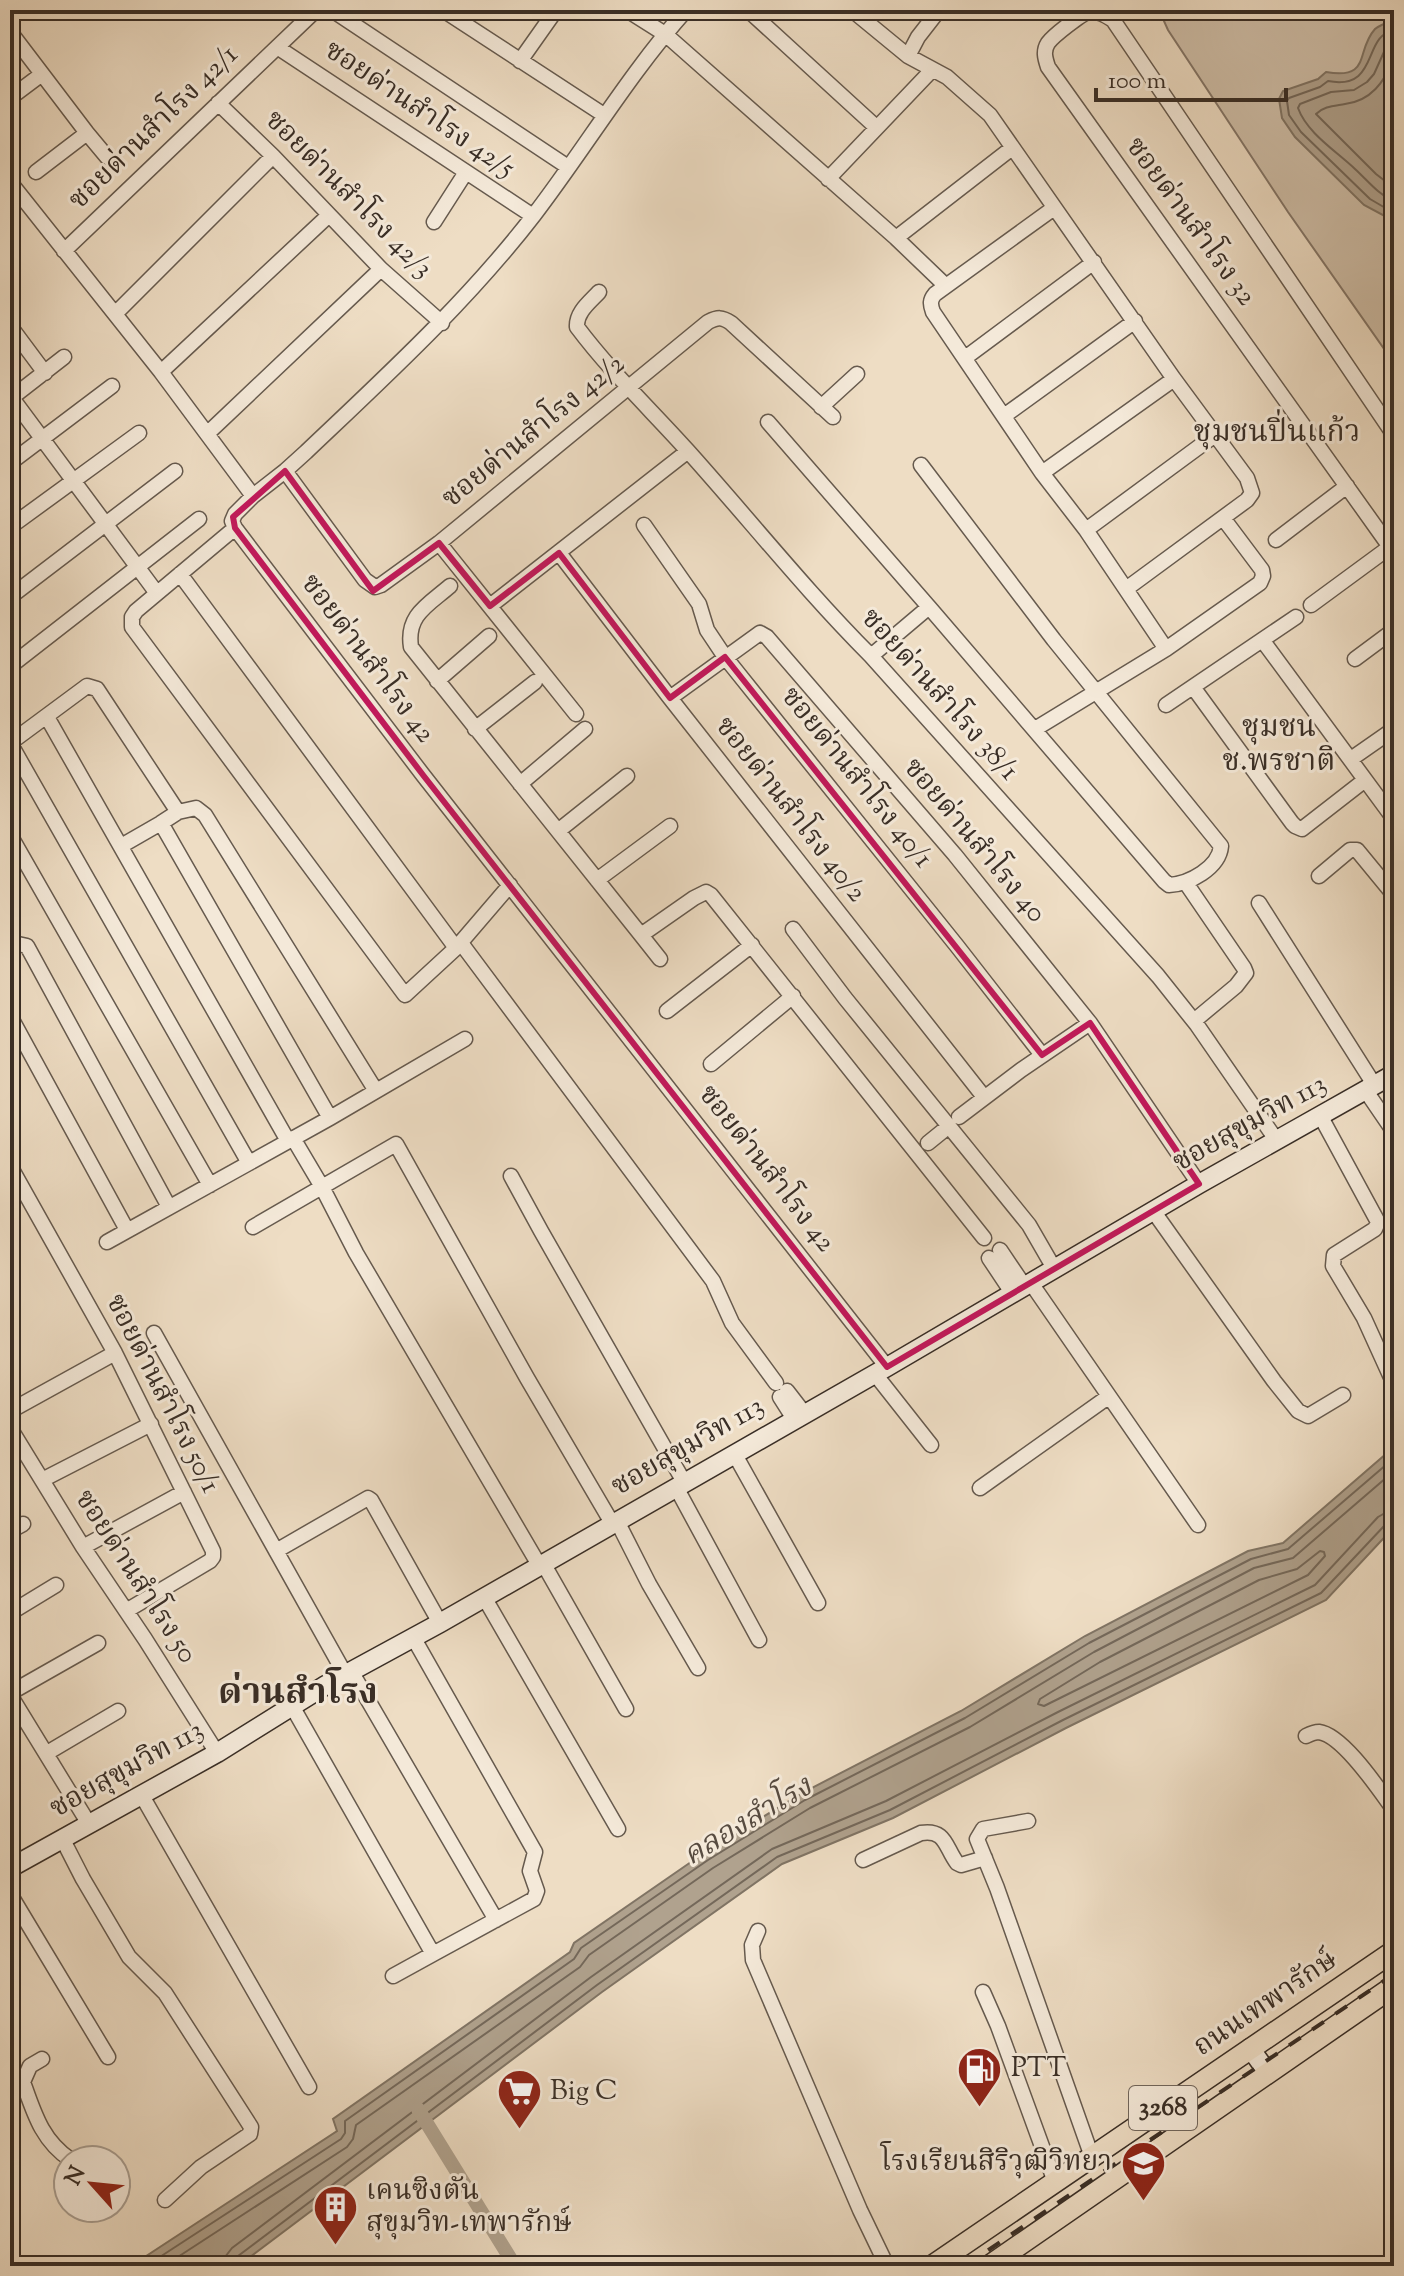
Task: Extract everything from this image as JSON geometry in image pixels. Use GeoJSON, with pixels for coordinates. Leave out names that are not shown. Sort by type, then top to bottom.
{"type":"FeatureCollection","features":[{"type":"Feature","properties":{"kind":"main road","name":"ซอยสุขุมวิท 113"},"geometry":{"type":"LineString","coordinates":[[10,1868],[217,1753],[348,1673],[881,1371],[1199,1184],[1394,1074]]}},
{"type":"Feature","properties":{"kind":"main road","name":"ถนนเทพารักษ์"},"geometry":{"type":"LineString","coordinates":[[932,2266],[1394,1951]]}},
{"type":"Feature","properties":{"kind":"main road","name":"ถนนเทพารักษ์"},"geometry":{"type":"LineString","coordinates":[[989,2266],[1394,1986]]}},
{"type":"Feature","properties":{"kind":"main road"},"geometry":{"type":"LineString","coordinates":[[1250,2048],[1268,2073]]}},
{"type":"Feature","properties":{"kind":"street","name":"ซอยด่านสำโรง 42/1"},"geometry":{"type":"LineString","coordinates":[[64,251],[316,10]]}},
{"type":"Feature","properties":{"kind":"street"},"geometry":{"type":"LineString","coordinates":[[332,10],[568,167]]}},
{"type":"Feature","properties":{"kind":"street"},"geometry":{"type":"LineString","coordinates":[[443,10],[466,16],[520,61],[604,115]]}},
{"type":"Feature","properties":{"kind":"street"},"geometry":{"type":"LineString","coordinates":[[520,61],[556,10]]}},
{"type":"Feature","properties":{"kind":"street"},"geometry":{"type":"LineString","coordinates":[[627,10],[665,34],[946,286]]}},
{"type":"Feature","properties":{"kind":"street"},"geometry":{"type":"LineString","coordinates":[[510,885],[458,945],[405,995],[132,627],[132,617],[156,592],[235,528],[233,517],[253,496],[285,471],[442,323],[533,216],[604,115],[686,10]]}},
{"type":"Feature","properties":{"kind":"street"},"geometry":{"type":"LineString","coordinates":[[748,10],[876,127]]}},
{"type":"Feature","properties":{"kind":"street"},"geometry":{"type":"LineString","coordinates":[[852,10],[908,56],[947,77],[990,115],[1247,478],[1252,493],[1247,500],[1126,589]]}},
{"type":"Feature","properties":{"kind":"street"},"geometry":{"type":"LineString","coordinates":[[908,56],[939,10]]}},
{"type":"Feature","properties":{"kind":"street","name":"ซอยด่านสำโรง 32"},"geometry":{"type":"LineString","coordinates":[[1392,546],[1048,67],[1044,55],[1049,42],[1086,12],[1101,13],[1113,20],[1394,435]]}},
{"type":"Feature","properties":{"kind":"street"},"geometry":{"type":"LineString","coordinates":[[14,37],[107,157]]}},
{"type":"Feature","properties":{"kind":"street","name":"ซอยด่านสำโรง 42/5"},"geometry":{"type":"LineString","coordinates":[[277,47],[533,216]]}},
{"type":"Feature","properties":{"kind":"street"},"geometry":{"type":"LineString","coordinates":[[828,179],[932,70]]}},
{"type":"Feature","properties":{"kind":"street"},"geometry":{"type":"LineString","coordinates":[[10,98],[42,74]]}},
{"type":"Feature","properties":{"kind":"street","name":"ซอยด่านสำโรง 42/3"},"geometry":{"type":"LineString","coordinates":[[218,103],[381,269],[442,323]]}},
{"type":"Feature","properties":{"kind":"street"},"geometry":{"type":"LineString","coordinates":[[36,172],[87,133]]}},
{"type":"Feature","properties":{"kind":"street"},"geometry":{"type":"LineString","coordinates":[[896,238],[1012,148]]}},
{"type":"Feature","properties":{"kind":"street"},"geometry":{"type":"LineString","coordinates":[[115,314],[273,156]]}},
{"type":"Feature","properties":{"kind":"street"},"geometry":{"type":"LineString","coordinates":[[434,222],[466,172]]}},
{"type":"Feature","properties":{"kind":"street","name":"ซอยด่านสำโรง 42/1"},"geometry":{"type":"LineString","coordinates":[[10,182],[161,372],[253,496]]}},
{"type":"Feature","properties":{"kind":"street"},"geometry":{"type":"LineString","coordinates":[[1054,208],[935,294],[930,305],[1042,473],[1086,530],[1166,649]]}},
{"type":"Feature","properties":{"kind":"street"},"geometry":{"type":"LineString","coordinates":[[161,372],[328,216]]}},
{"type":"Feature","properties":{"kind":"street"},"geometry":{"type":"LineString","coordinates":[[965,358],[1094,262]]}},
{"type":"Feature","properties":{"kind":"street"},"geometry":{"type":"LineString","coordinates":[[208,433],[381,269]]}},
{"type":"Feature","properties":{"kind":"street","name":"ซอยด่านสำโรง 38/1"},"geometry":{"type":"LineString","coordinates":[[599,292],[576,321],[577,327],[603,361],[688,451],[825,608],[1158,976],[1194,1021],[1277,1141]]}},
{"type":"Feature","properties":{"kind":"street","name":"ซอยด่านสำโรง 42/2"},"geometry":{"type":"LineString","coordinates":[[285,471],[370,585],[381,585],[439,543],[717,317],[731,323],[827,412],[857,374]]}},
{"type":"Feature","properties":{"kind":"street"},"geometry":{"type":"LineString","coordinates":[[1004,416],[1135,321]]}},
{"type":"Feature","properties":{"kind":"street"},"geometry":{"type":"LineString","coordinates":[[13,337],[45,373]]}},
{"type":"Feature","properties":{"kind":"street"},"geometry":{"type":"LineString","coordinates":[[64,357],[11,398],[156,592]]}},
{"type":"Feature","properties":{"kind":"street"},"geometry":{"type":"LineString","coordinates":[[1042,473],[1174,379]]}},
{"type":"Feature","properties":{"kind":"street"},"geometry":{"type":"LineString","coordinates":[[10,463],[112,386]]}},
{"type":"Feature","properties":{"kind":"street"},"geometry":{"type":"LineString","coordinates":[[768,422],[1164,881],[1169,885],[1186,883],[1217,860],[1221,846],[1095,692],[921,465]]}},
{"type":"Feature","properties":{"kind":"street"},"geometry":{"type":"LineString","coordinates":[[10,527],[139,433]]}},
{"type":"Feature","properties":{"kind":"street"},"geometry":{"type":"LineString","coordinates":[[1086,530],[1215,435]]}},
{"type":"Feature","properties":{"kind":"street"},"geometry":{"type":"LineString","coordinates":[[490,606],[688,451]]}},
{"type":"Feature","properties":{"kind":"street"},"geometry":{"type":"LineString","coordinates":[[10,597],[175,471]]}},
{"type":"Feature","properties":{"kind":"street"},"geometry":{"type":"LineString","coordinates":[[1276,540],[1347,486]]}},
{"type":"Feature","properties":{"kind":"street"},"geometry":{"type":"LineString","coordinates":[[1035,729],[1166,649],[1260,583],[1262,570],[1223,518]]}},
{"type":"Feature","properties":{"kind":"street"},"geometry":{"type":"LineString","coordinates":[[13,664],[199,519]]}},
{"type":"Feature","properties":{"kind":"street","name":"ซอยด่านสำโรง 40/1"},"geometry":{"type":"LineString","coordinates":[[644,525],[699,604],[707,630],[725,657],[1042,1055]]}},
{"type":"Feature","properties":{"kind":"street","name":"ซอยด่านสำโรง 42"},"geometry":{"type":"LineString","coordinates":[[235,528],[881,1371],[931,1445]]}},
{"type":"Feature","properties":{"kind":"street"},"geometry":{"type":"LineString","coordinates":[[439,543],[576,714]]}},
{"type":"Feature","properties":{"kind":"street"},"geometry":{"type":"LineString","coordinates":[[1311,605],[1392,546]]}},
{"type":"Feature","properties":{"kind":"street","name":"ซอยด่านสำโรง 40/2"},"geometry":{"type":"LineString","coordinates":[[559,553],[984,1097]]}},
{"type":"Feature","properties":{"kind":"street"},"geometry":{"type":"LineString","coordinates":[[180,574],[713,1281],[732,1323],[799,1416]]}},
{"type":"Feature","properties":{"kind":"street"},"geometry":{"type":"LineString","coordinates":[[450,586],[415,616],[411,626],[411,647],[660,959]]}},
{"type":"Feature","properties":{"kind":"street"},"geometry":{"type":"LineString","coordinates":[[871,656],[929,607]]}},
{"type":"Feature","properties":{"kind":"street"},"geometry":{"type":"LineString","coordinates":[[1166,705],[1296,617]]}},
{"type":"Feature","properties":{"kind":"street"},"geometry":{"type":"LineString","coordinates":[[1355,659],[1394,630]]}},
{"type":"Feature","properties":{"kind":"street","name":"ซอยด่านสำโรง 40"},"geometry":{"type":"LineString","coordinates":[[670,698],[760,633],[767,637],[955,855],[1090,1023],[1199,1184]]}},
{"type":"Feature","properties":{"kind":"street"},"geometry":{"type":"LineString","coordinates":[[437,681],[489,636]]}},
{"type":"Feature","properties":{"kind":"street"},"geometry":{"type":"LineString","coordinates":[[1263,641],[1394,819]]}},
{"type":"Feature","properties":{"kind":"street"},"geometry":{"type":"LineString","coordinates":[[475,729],[535,682]]}},
{"type":"Feature","properties":{"kind":"street"},"geometry":{"type":"LineString","coordinates":[[178,812],[97,689],[87,686],[10,743],[249,1163]]}},
{"type":"Feature","properties":{"kind":"street"},"geometry":{"type":"LineString","coordinates":[[1193,687],[1298,828],[1302,829],[1365,780]]}},
{"type":"Feature","properties":{"kind":"street"},"geometry":{"type":"LineString","coordinates":[[47,717],[290,1140],[322,1187],[356,1253],[626,1709]]}},
{"type":"Feature","properties":{"kind":"street"},"geometry":{"type":"LineString","coordinates":[[520,784],[585,729]]}},
{"type":"Feature","properties":{"kind":"street"},"geometry":{"type":"LineString","coordinates":[[1351,759],[1394,729]]}},
{"type":"Feature","properties":{"kind":"street"},"geometry":{"type":"LineString","coordinates":[[558,831],[627,776]]}},
{"type":"Feature","properties":{"kind":"street"},"geometry":{"type":"LineString","coordinates":[[121,846],[178,812],[191,807],[200,810],[376,1091]]}},
{"type":"Feature","properties":{"kind":"street"},"geometry":{"type":"LineString","coordinates":[[161,823],[330,1118]]}},
{"type":"Feature","properties":{"kind":"street"},"geometry":{"type":"LineString","coordinates":[[597,880],[670,826]]}},
{"type":"Feature","properties":{"kind":"street"},"geometry":{"type":"LineString","coordinates":[[10,835],[210,1185]]}},
{"type":"Feature","properties":{"kind":"street"},"geometry":{"type":"LineString","coordinates":[[1319,876],[1350,850],[1357,850],[1394,895]]}},
{"type":"Feature","properties":{"kind":"street"},"geometry":{"type":"LineString","coordinates":[[1186,883],[1246,973],[1236,986],[1194,1021]]}},
{"type":"Feature","properties":{"kind":"street"},"geometry":{"type":"LineString","coordinates":[[641,935],[706,892],[718,902],[1108,1397],[1198,1525]]}},
{"type":"Feature","properties":{"kind":"street"},"geometry":{"type":"LineString","coordinates":[[1259,903],[1371,1088],[1394,1132]]}},
{"type":"Feature","properties":{"kind":"street"},"geometry":{"type":"LineString","coordinates":[[793,929],[845,998],[954,1122],[1029,1225],[1055,1270]]}},
{"type":"Feature","properties":{"kind":"street"},"geometry":{"type":"LineString","coordinates":[[10,948],[18,944],[27,946],[169,1207]]}},
{"type":"Feature","properties":{"kind":"street"},"geometry":{"type":"LineString","coordinates":[[667,1011],[752,945]]}},
{"type":"Feature","properties":{"kind":"street"},"geometry":{"type":"LineString","coordinates":[[711,1064],[793,996]]}},
{"type":"Feature","properties":{"kind":"street"},"geometry":{"type":"LineString","coordinates":[[10,1016],[127,1230]]}},
{"type":"Feature","properties":{"kind":"street"},"geometry":{"type":"LineString","coordinates":[[928,1143],[984,1097],[1090,1023]]}},
{"type":"Feature","properties":{"kind":"street"},"geometry":{"type":"LineString","coordinates":[[107,1242],[465,1039]]}},
{"type":"Feature","properties":{"kind":"street"},"geometry":{"type":"LineString","coordinates":[[1321,1117],[1378,1222],[1375,1229],[1334,1255],[1333,1266],[1364,1318],[1394,1384]]}},
{"type":"Feature","properties":{"kind":"street"},"geometry":{"type":"LineString","coordinates":[[253,1227],[396,1144],[527,1378],[698,1668]]}},
{"type":"Feature","properties":{"kind":"street","name":"ซอยด่านสำโรง 50/1"},"geometry":{"type":"LineString","coordinates":[[10,1166],[115,1353],[213,1551],[210,1561],[126,1611]]}},
{"type":"Feature","properties":{"kind":"street"},"geometry":{"type":"LineString","coordinates":[[511,1176],[680,1484],[759,1640]]}},
{"type":"Feature","properties":{"kind":"street"},"geometry":{"type":"LineString","coordinates":[[1154,1212],[1298,1411],[1308,1416],[1343,1395]]}},
{"type":"Feature","properties":{"kind":"street"},"geometry":{"type":"LineString","coordinates":[[154,1333],[276,1551],[496,1920]]}},
{"type":"Feature","properties":{"kind":"street"},"geometry":{"type":"LineString","coordinates":[[10,1411],[115,1353]]}},
{"type":"Feature","properties":{"kind":"street"},"geometry":{"type":"LineString","coordinates":[[980,1488],[1108,1397]]}},
{"type":"Feature","properties":{"kind":"street"},"geometry":{"type":"LineString","coordinates":[[42,1480],[151,1424]]}},
{"type":"Feature","properties":{"kind":"street","name":"ซอยด่านสำโรง 50"},"geometry":{"type":"LineString","coordinates":[[10,1428],[217,1753]]}},
{"type":"Feature","properties":{"kind":"street"},"geometry":{"type":"LineString","coordinates":[[734,1453],[818,1603]]}},
{"type":"Feature","properties":{"kind":"street"},"geometry":{"type":"LineString","coordinates":[[83,1547],[184,1492]]}},
{"type":"Feature","properties":{"kind":"street"},"geometry":{"type":"LineString","coordinates":[[276,1551],[368,1498],[440,1623]]}},
{"type":"Feature","properties":{"kind":"street"},"geometry":{"type":"LineString","coordinates":[[10,1613],[56,1585]]}},
{"type":"Feature","properties":{"kind":"street"},"geometry":{"type":"LineString","coordinates":[[484,1597],[618,1829]]}},
{"type":"Feature","properties":{"kind":"street"},"geometry":{"type":"LineString","coordinates":[[393,1976],[534,1899],[537,1891],[530,1871],[535,1852],[413,1637]]}},
{"type":"Feature","properties":{"kind":"street"},"geometry":{"type":"LineString","coordinates":[[89,1824],[10,1694],[98,1643]]}},
{"type":"Feature","properties":{"kind":"street"},"geometry":{"type":"LineString","coordinates":[[292,1706],[433,1954]]}},
{"type":"Feature","properties":{"kind":"street"},"geometry":{"type":"LineString","coordinates":[[47,1753],[118,1711]]}},
{"type":"Feature","properties":{"kind":"street"},"geometry":{"type":"LineString","coordinates":[[1306,1736],[1319,1732],[1346,1750],[1394,1810]]}},
{"type":"Feature","properties":{"kind":"street"},"geometry":{"type":"LineString","coordinates":[[141,1794],[309,2087]]}},
{"type":"Feature","properties":{"kind":"street"},"geometry":{"type":"LineString","coordinates":[[1028,1821],[983,1829],[977,1839],[1092,2157]]}},
{"type":"Feature","properties":{"kind":"street"},"geometry":{"type":"LineString","coordinates":[[863,1860],[931,1831],[941,1837],[961,1865],[985,1858]]}},
{"type":"Feature","properties":{"kind":"street"},"geometry":{"type":"LineString","coordinates":[[62,1838],[129,1957],[165,1993],[251,2127],[250,2134],[201,2167],[165,2200]]}},
{"type":"Feature","properties":{"kind":"street"},"geometry":{"type":"LineString","coordinates":[[10,1894],[108,2057]]}},
{"type":"Feature","properties":{"kind":"street"},"geometry":{"type":"LineString","coordinates":[[758,1931],[752,1945],[753,1960],[887,2266]]}},
{"type":"Feature","properties":{"kind":"street"},"geometry":{"type":"LineString","coordinates":[[983,1992],[1055,2182]]}},
{"type":"Feature","properties":{"kind":"street"},"geometry":{"type":"LineString","coordinates":[[42,2059],[30,2066],[23,2082],[41,2131],[52,2144]]}},
{"type":"Feature","properties":{"kind":"highlighted area"},"geometry":{"type":"Polygon","coordinates":[[[285,471],[373,591],[439,543],[490,606],[559,553],[670,698],[725,657],[1042,1055],[1090,1023],[1199,1184],[887,1367],[423,775],[235,528],[233,517],[285,471]]]}},
{"type":"Feature","properties":{"kind":"shaded area"},"geometry":{"type":"Polygon","coordinates":[[[1159,10],[1394,10],[1394,363],[1288,212],[1168,30],[1159,10]]]}},
{"type":"Feature","properties":{"kind":"water"},"geometry":{"type":"Polygon","coordinates":[[[1387,22],[1394,23],[1394,221],[1364,205],[1295,137],[1282,118],[1279,99],[1283,91],[1318,79],[1326,72],[1350,72],[1356,68],[1369,37],[1387,22]]]}},
{"type":"Feature","properties":{"kind":"water"},"geometry":{"type":"Polygon","coordinates":[[[1394,1447],[1394,1527],[1326,1600],[1066,1728],[893,1818],[782,1864],[602,1992],[238,2266],[131,2266],[337,2131],[333,2119],[570,1952],[574,1943],[704,1853],[802,1793],[961,1711],[1085,1636],[1248,1551],[1283,1543],[1394,1447]]]}},
{"type":"Feature","properties":{"kind":"waterway"},"geometry":{"type":"LineString","coordinates":[[418,2109],[515,2266]]}},
{"type":"Feature","properties":{"kind":"railway"},"geometry":{"type":"LineString","coordinates":[[965,2266],[1394,1974]]}},
{"type":"Feature","properties":{"kind":"place","name":"PTT"},"geometry":{"type":"Point","coordinates":[980,2108]}},
{"type":"Feature","properties":{"kind":"place","name":"Big C"},"geometry":{"type":"Point","coordinates":[519,2131]}},
{"type":"Feature","properties":{"kind":"place","name":"โรงเรียนสิริวุฒิวิทยา"},"geometry":{"type":"Point","coordinates":[1143,2202]}},
{"type":"Feature","properties":{"kind":"place","name":"เคนซิงตัน สุขุมวิท-เทพารักษ์"},"geometry":{"type":"Point","coordinates":[335,2247]}},
{"type":"Feature","properties":{"kind":"district","name":"ชุมชนปิ่นแก้ว"},"geometry":{"type":"Point","coordinates":[1277,433]}},
{"type":"Feature","properties":{"kind":"district","name":"ชุมชน ช.พรชาติ"},"geometry":{"type":"Point","coordinates":[1279,745]}},
{"type":"Feature","properties":{"kind":"district","name":"ด่านสำโรง"},"geometry":{"type":"Point","coordinates":[298,1694]}},
{"type":"Feature","properties":{"kind":"water label","name":"คลองสำโรง"},"geometry":{"type":"Point","coordinates":[748,1822]}}]}
